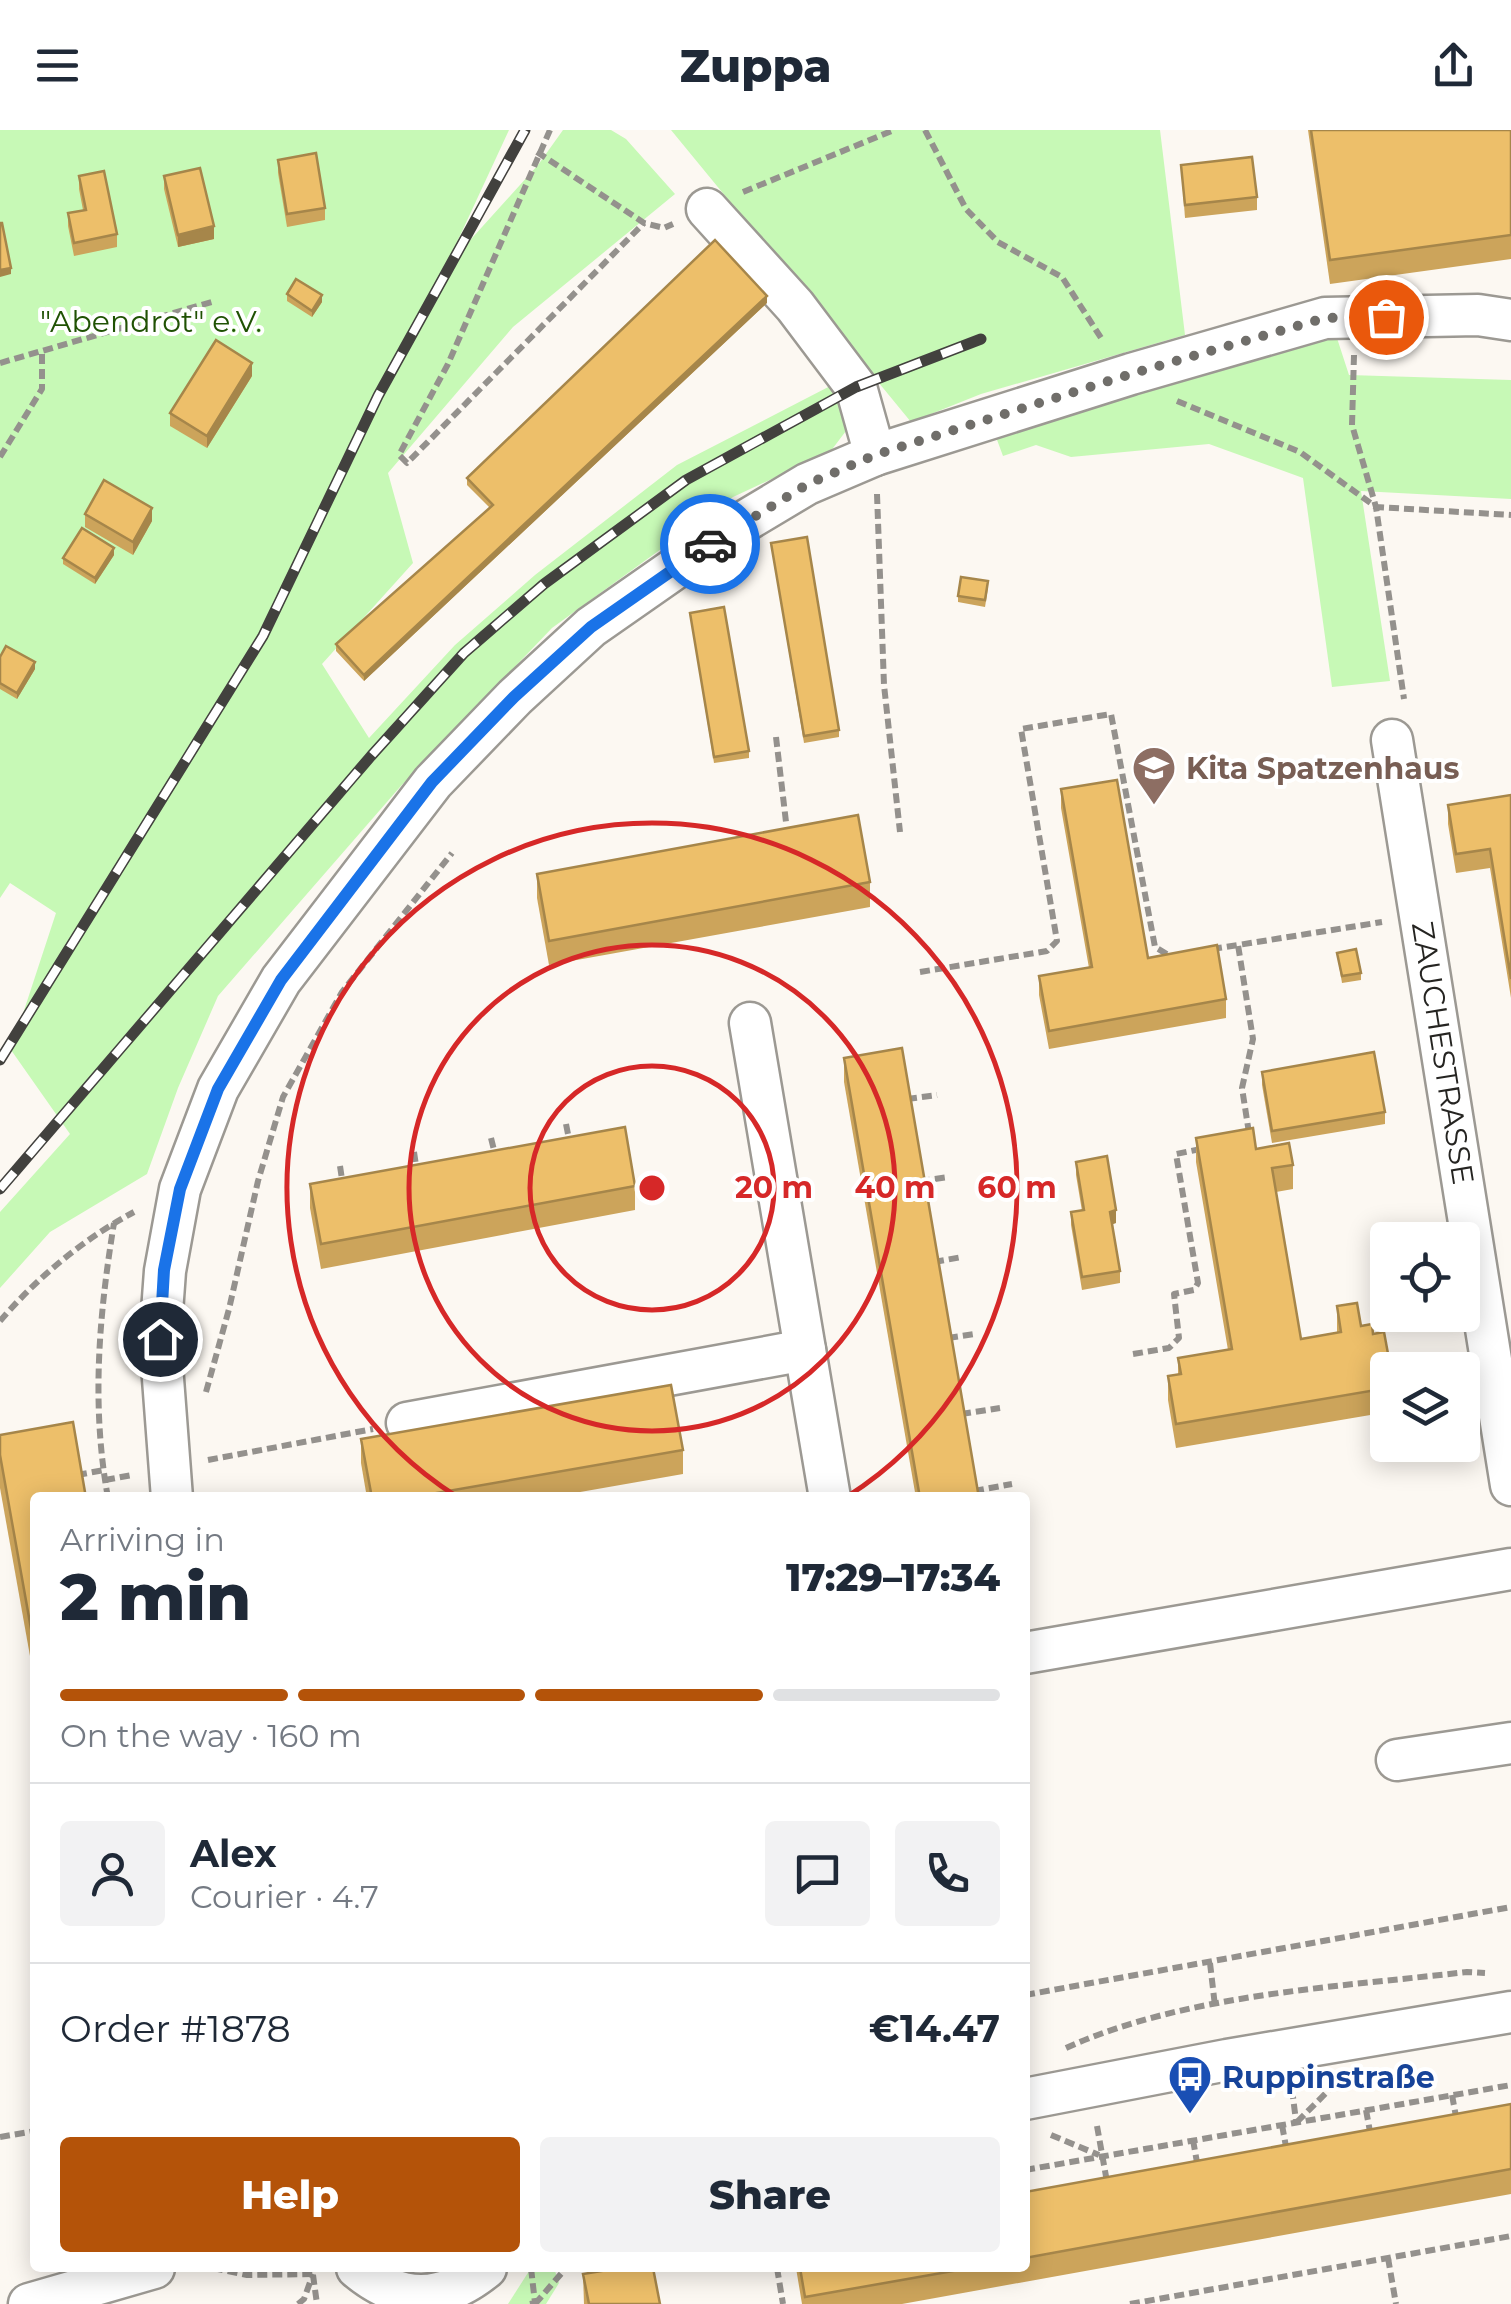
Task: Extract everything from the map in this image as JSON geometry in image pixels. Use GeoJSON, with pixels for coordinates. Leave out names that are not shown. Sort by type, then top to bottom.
{"type":"FeatureCollection","features":[{"type":"Feature","properties":{"kind":"street"},"geometry":{"type":"LineString","coordinates":[[706,209],[795,306],[856,387],[875,455]]}},
{"type":"Feature","properties":{"kind":"street"},"geometry":{"type":"LineString","coordinates":[[180,1471],[160,1339],[164,1270],[180,1189],[218,1089],[281,980],[432,782],[514,697],[591,627],[730,530],[808,484],[875,455],[1325,318],[1478,315],[1511,320]]}},
{"type":"Feature","properties":{"kind":"street","name":"ZAUCHESTRASSE"},"geometry":{"type":"LineString","coordinates":[[1392,740],[1511,1485]]}},
{"type":"Feature","properties":{"kind":"street"},"geometry":{"type":"LineString","coordinates":[[750,1023],[829,1492]]}},
{"type":"Feature","properties":{"kind":"street"},"geometry":{"type":"LineString","coordinates":[[406,1423],[805,1350]]}},
{"type":"Feature","properties":{"kind":"street"},"geometry":{"type":"LineString","coordinates":[[1030,1652],[1511,1568]]}},
{"type":"Feature","properties":{"kind":"street"},"geometry":{"type":"LineString","coordinates":[[1396,1760],[1511,1743]]}},
{"type":"Feature","properties":{"kind":"street"},"geometry":{"type":"LineString","coordinates":[[1030,2098],[1511,2012]]}},
{"type":"Feature","properties":{"kind":"street"},"geometry":{"type":"LineString","coordinates":[[29,2304],[140,2272]]}},
{"type":"Feature","properties":{"kind":"street"},"geometry":{"type":"LineString","coordinates":[[361,2272],[376,2285],[412,2301],[472,2286]]}},
{"type":"Feature","properties":{"kind":"path"},"geometry":{"type":"LineString","coordinates":[[706,209],[894,130]]}},
{"type":"Feature","properties":{"kind":"path"},"geometry":{"type":"LineString","coordinates":[[925,130],[966,209],[998,242],[1062,277],[1108,348],[1131,374],[1160,394],[1300,452],[1376,507],[1511,515]]}},
{"type":"Feature","properties":{"kind":"path"},"geometry":{"type":"LineString","coordinates":[[537,152],[644,223],[407,462],[399,455],[448,364],[537,152],[547,134]]}},
{"type":"Feature","properties":{"kind":"path"},"geometry":{"type":"LineString","coordinates":[[0,363],[215,301]]}},
{"type":"Feature","properties":{"kind":"path"},"geometry":{"type":"LineString","coordinates":[[1355,318],[1352,425],[1376,507],[1404,699]]}},
{"type":"Feature","properties":{"kind":"path"},"geometry":{"type":"LineString","coordinates":[[0,457],[42,389],[42,352]]}},
{"type":"Feature","properties":{"kind":"path"},"geometry":{"type":"LineString","coordinates":[[875,455],[884,684],[900,832]]}},
{"type":"Feature","properties":{"kind":"path"},"geometry":{"type":"LineString","coordinates":[[920,972],[1046,950],[1057,941],[1021,729],[1111,714],[1155,947],[1169,956],[1186,954]]}},
{"type":"Feature","properties":{"kind":"path"},"geometry":{"type":"LineString","coordinates":[[776,737],[786,822]]}},
{"type":"Feature","properties":{"kind":"path"},"geometry":{"type":"LineString","coordinates":[[202,1402],[229,1309],[258,1180],[283,1098],[342,992],[452,853]]}},
{"type":"Feature","properties":{"kind":"path"},"geometry":{"type":"LineString","coordinates":[[1203,951],[1420,916]]}},
{"type":"Feature","properties":{"kind":"path"},"geometry":{"type":"LineString","coordinates":[[1238,945],[1254,1039],[1242,1088],[1249,1134],[1240,1141]]}},
{"type":"Feature","properties":{"kind":"path"},"geometry":{"type":"LineString","coordinates":[[1169,956],[1171,972]]}},
{"type":"Feature","properties":{"kind":"path"},"geometry":{"type":"LineString","coordinates":[[907,1100],[937,1095]]}},
{"type":"Feature","properties":{"kind":"path"},"geometry":{"type":"LineString","coordinates":[[566,1124],[574,1160]]}},
{"type":"Feature","properties":{"kind":"path"},"geometry":{"type":"LineString","coordinates":[[491,1138],[499,1174]]}},
{"type":"Feature","properties":{"kind":"path"},"geometry":{"type":"LineString","coordinates":[[1134,1354],[1169,1348],[1180,1338],[1174,1294],[1194,1290],[1198,1283],[1176,1154],[1208,1148]]}},
{"type":"Feature","properties":{"kind":"path"},"geometry":{"type":"LineString","coordinates":[[414,1152],[420,1188]]}},
{"type":"Feature","properties":{"kind":"path"},"geometry":{"type":"LineString","coordinates":[[340,1166],[346,1202]]}},
{"type":"Feature","properties":{"kind":"path"},"geometry":{"type":"LineString","coordinates":[[920,1180],[949,1177]]}},
{"type":"Feature","properties":{"kind":"path"},"geometry":{"type":"LineString","coordinates":[[0,1321],[73,1250],[114,1223],[180,1189]]}},
{"type":"Feature","properties":{"kind":"path"},"geometry":{"type":"LineString","coordinates":[[107,1492],[97,1398],[98,1350],[114,1223]]}},
{"type":"Feature","properties":{"kind":"path"},"geometry":{"type":"LineString","coordinates":[[934,1262],[962,1257]]}},
{"type":"Feature","properties":{"kind":"path"},"geometry":{"type":"LineString","coordinates":[[948,1338],[974,1334]]}},
{"type":"Feature","properties":{"kind":"path"},"geometry":{"type":"LineString","coordinates":[[961,1414],[1000,1408]]}},
{"type":"Feature","properties":{"kind":"path"},"geometry":{"type":"LineString","coordinates":[[105,1480],[180,1471],[200,1462],[406,1423]]}},
{"type":"Feature","properties":{"kind":"path"},"geometry":{"type":"LineString","coordinates":[[76,1475],[104,1470]]}},
{"type":"Feature","properties":{"kind":"path"},"geometry":{"type":"LineString","coordinates":[[974,1491],[1012,1484]]}},
{"type":"Feature","properties":{"kind":"path"},"geometry":{"type":"LineString","coordinates":[[1030,1994],[1511,1907]]}},
{"type":"Feature","properties":{"kind":"path"},"geometry":{"type":"LineString","coordinates":[[1210,1963],[1214,2006]]}},
{"type":"Feature","properties":{"kind":"path"},"geometry":{"type":"LineString","coordinates":[[1064,2049],[1118,2025],[1214,2006],[1318,1989],[1486,1973]]}},
{"type":"Feature","properties":{"kind":"path"},"geometry":{"type":"LineString","coordinates":[[1296,2123],[1334,2085],[1354,2081]]}},
{"type":"Feature","properties":{"kind":"path"},"geometry":{"type":"LineString","coordinates":[[1030,2169],[1511,2085]]}},
{"type":"Feature","properties":{"kind":"path"},"geometry":{"type":"LineString","coordinates":[[1452,2095],[1460,2138]]}},
{"type":"Feature","properties":{"kind":"path"},"geometry":{"type":"LineString","coordinates":[[1366,2110],[1374,2153]]}},
{"type":"Feature","properties":{"kind":"path"},"geometry":{"type":"LineString","coordinates":[[1282,2125],[1289,2168]]}},
{"type":"Feature","properties":{"kind":"path"},"geometry":{"type":"LineString","coordinates":[[0,2137],[30,2132]]}},
{"type":"Feature","properties":{"kind":"path"},"geometry":{"type":"LineString","coordinates":[[1046,2134],[1102,2156]]}},
{"type":"Feature","properties":{"kind":"path"},"geometry":{"type":"LineString","coordinates":[[1194,2140],[1201,2184]]}},
{"type":"Feature","properties":{"kind":"path"},"geometry":{"type":"LineString","coordinates":[[1102,2156],[1107,2186]]}},
{"type":"Feature","properties":{"kind":"path"},"geometry":{"type":"LineString","coordinates":[[1130,2304],[1511,2236]]}},
{"type":"Feature","properties":{"kind":"path"},"geometry":{"type":"LineString","coordinates":[[1388,2258],[1396,2304]]}},
{"type":"Feature","properties":{"kind":"path"},"geometry":{"type":"LineString","coordinates":[[232,2272],[313,2274]]}},
{"type":"Feature","properties":{"kind":"path"},"geometry":{"type":"LineString","coordinates":[[531,2272],[534,2304]]}},
{"type":"Feature","properties":{"kind":"path"},"geometry":{"type":"LineString","coordinates":[[534,2304],[562,2272]]}},
{"type":"Feature","properties":{"kind":"path"},"geometry":{"type":"LineString","coordinates":[[777,2272],[782,2304]]}},
{"type":"Feature","properties":{"kind":"path"},"geometry":{"type":"LineString","coordinates":[[298,2304],[304,2299],[313,2274]]}},
{"type":"Feature","properties":{"kind":"path"},"geometry":{"type":"LineString","coordinates":[[313,2274],[317,2304]]}},
{"type":"Feature","properties":{"kind":"green space","name":"\"Abendrot\" e.V."},"geometry":{"type":"Polygon","coordinates":[[[0,130],[509,130],[445,268],[538,165],[563,130],[611,130],[626,139],[675,194],[513,327],[388,473],[413,563],[322,664],[369,738],[455,645],[535,575],[677,465],[836,383],[849,427],[830,452],[733,497],[552,628],[400,787],[218,996],[178,1088],[147,1174],[50,1232],[0,1288],[0,1212],[70,1134],[11,1050],[56,913],[10,883],[0,898],[0,130]]]}},
{"type":"Feature","properties":{"kind":"green space"},"geometry":{"type":"Polygon","coordinates":[[[671,130],[1160,130],[1185,335],[981,394],[911,422],[671,130]]]}},
{"type":"Feature","properties":{"kind":"green space"},"geometry":{"type":"Polygon","coordinates":[[[1335,332],[1349,375],[1511,380],[1511,499],[1361,491],[1390,681],[1332,687],[1303,478],[1209,444],[1071,457],[1036,445],[1003,456],[993,429],[1335,332]]]}},
{"type":"Feature","properties":{"kind":"green space"},"geometry":{"type":"Polygon","coordinates":[[[528,2272],[555,2272],[559,2283],[546,2304],[508,2304],[528,2272]]]}},
{"type":"Feature","properties":{"kind":"building"},"geometry":{"type":"Polygon","coordinates":[[[1311,130],[1511,130],[1511,235],[1330,260],[1311,130]]]}},
{"type":"Feature","properties":{"kind":"building"},"geometry":{"type":"Polygon","coordinates":[[[316,153],[325,208],[287,214],[278,160],[316,153]]]}},
{"type":"Feature","properties":{"kind":"building"},"geometry":{"type":"Polygon","coordinates":[[[1252,157],[1257,197],[1185,205],[1181,165],[1252,157]]]}},
{"type":"Feature","properties":{"kind":"building"},"geometry":{"type":"Polygon","coordinates":[[[200,168],[214,226],[178,235],[164,176],[200,168]]]}},
{"type":"Feature","properties":{"kind":"building"},"geometry":{"type":"Polygon","coordinates":[[[104,171],[117,234],[74,243],[68,213],[86,210],[79,176],[104,171]]]}},
{"type":"Feature","properties":{"kind":"building"},"geometry":{"type":"Polygon","coordinates":[[[0,223],[11,268],[0,270],[0,223]]]}},
{"type":"Feature","properties":{"kind":"building"},"geometry":{"type":"Polygon","coordinates":[[[715,240],[767,296],[364,675],[336,644],[493,505],[467,478],[715,240]]]}},
{"type":"Feature","properties":{"kind":"building"},"geometry":{"type":"Polygon","coordinates":[[[296,279],[322,295],[312,311],[287,294],[296,279]]]}},
{"type":"Feature","properties":{"kind":"building"},"geometry":{"type":"Polygon","coordinates":[[[216,340],[252,363],[207,436],[170,413],[216,340]]]}},
{"type":"Feature","properties":{"kind":"building"},"geometry":{"type":"Polygon","coordinates":[[[104,480],[152,508],[133,542],[85,514],[104,480]]]}},
{"type":"Feature","properties":{"kind":"building"},"geometry":{"type":"Polygon","coordinates":[[[82,528],[114,548],[95,578],[63,558],[82,528]]]}},
{"type":"Feature","properties":{"kind":"building"},"geometry":{"type":"Polygon","coordinates":[[[807,537],[839,730],[804,736],[771,543],[807,537]]]}},
{"type":"Feature","properties":{"kind":"building"},"geometry":{"type":"Polygon","coordinates":[[[961,577],[988,581],[985,600],[958,596],[961,577]]]}},
{"type":"Feature","properties":{"kind":"building"},"geometry":{"type":"Polygon","coordinates":[[[724,607],[749,751],[714,757],[690,613],[724,607]]]}},
{"type":"Feature","properties":{"kind":"building"},"geometry":{"type":"Polygon","coordinates":[[[6,646],[35,662],[17,693],[0,683],[0,657],[6,646]]]}},
{"type":"Feature","properties":{"kind":"building"},"geometry":{"type":"Polygon","coordinates":[[[1117,780],[1148,958],[1217,945],[1226,999],[1049,1031],[1039,976],[1092,967],[1061,789],[1117,780]]]}},
{"type":"Feature","properties":{"kind":"building"},"geometry":{"type":"Polygon","coordinates":[[[1511,795],[1511,979],[1490,849],[1456,854],[1448,805],[1511,795]]]}},
{"type":"Feature","properties":{"kind":"building"},"geometry":{"type":"Polygon","coordinates":[[[858,815],[870,882],[549,941],[537,874],[858,815]]]}},
{"type":"Feature","properties":{"kind":"building"},"geometry":{"type":"Polygon","coordinates":[[[1356,949],[1361,973],[1342,976],[1337,953],[1356,949]]]}},
{"type":"Feature","properties":{"kind":"building"},"geometry":{"type":"Polygon","coordinates":[[[902,1048],[978,1492],[919,1492],[844,1058],[902,1048]]]}},
{"type":"Feature","properties":{"kind":"building"},"geometry":{"type":"Polygon","coordinates":[[[1374,1052],[1385,1112],[1272,1131],[1262,1072],[1374,1052]]]}},
{"type":"Feature","properties":{"kind":"building"},"geometry":{"type":"Polygon","coordinates":[[[625,1127],[635,1186],[321,1244],[310,1184],[625,1127]]]}},
{"type":"Feature","properties":{"kind":"building"},"geometry":{"type":"Polygon","coordinates":[[[1253,1128],[1256,1149],[1289,1143],[1293,1165],[1272,1168],[1301,1339],[1341,1332],[1337,1306],[1357,1303],[1361,1326],[1370,1324],[1373,1334],[1384,1332],[1388,1352],[1370,1352],[1370,1391],[1176,1424],[1168,1376],[1181,1374],[1178,1358],[1232,1349],[1196,1138],[1253,1128]]]}},
{"type":"Feature","properties":{"kind":"building"},"geometry":{"type":"Polygon","coordinates":[[[1107,1156],[1116,1210],[1110,1212],[1120,1271],[1082,1277],[1071,1212],[1084,1210],[1076,1162],[1107,1156]]]}},
{"type":"Feature","properties":{"kind":"building"},"geometry":{"type":"Polygon","coordinates":[[[671,1385],[683,1450],[442,1492],[371,1492],[361,1439],[671,1385]]]}},
{"type":"Feature","properties":{"kind":"building"},"geometry":{"type":"Polygon","coordinates":[[[73,1422],[85,1492],[30,1492],[30,1623],[0,1455],[0,1435],[73,1422]]]}},
{"type":"Feature","properties":{"kind":"building"},"geometry":{"type":"Polygon","coordinates":[[[1511,2104],[1511,2169],[1030,2257],[1030,2191],[1511,2104]]]}},
{"type":"Feature","properties":{"kind":"building"},"geometry":{"type":"Polygon","coordinates":[[[654,2272],[660,2304],[589,2304],[583,2274],[654,2272]]]}},
{"type":"Feature","properties":{"kind":"building"},"geometry":{"type":"Polygon","coordinates":[[[801,2272],[947,2272],[805,2297],[801,2272]]]}},
{"type":"Feature","properties":{"kind":"railway"},"geometry":{"type":"LineString","coordinates":[[0,1060],[263,636],[378,396],[525,130]]}},
{"type":"Feature","properties":{"kind":"railway"},"geometry":{"type":"LineString","coordinates":[[0,1189],[464,653],[544,584],[686,480],[856,387],[981,339]]}},
{"type":"Feature","properties":{"kind":"way so far"},"geometry":{"type":"LineString","coordinates":[[710,544],[808,484],[875,455],[1325,318],[1386,317]]}},
{"type":"Feature","properties":{"kind":"place","name":"Kita Spatzenhaus"},"geometry":{"type":"Point","coordinates":[1154,806]}},
{"type":"Feature","properties":{"kind":"place","name":"Ruppinstraße"},"geometry":{"type":"Point","coordinates":[1190,2115]}},
{"type":"Feature","properties":{"kind":"route"},"geometry":{"type":"LineString","coordinates":[[160,1339],[164,1270],[180,1189],[218,1089],[281,980],[432,782],[514,697],[591,627],[710,544]]}}]}
